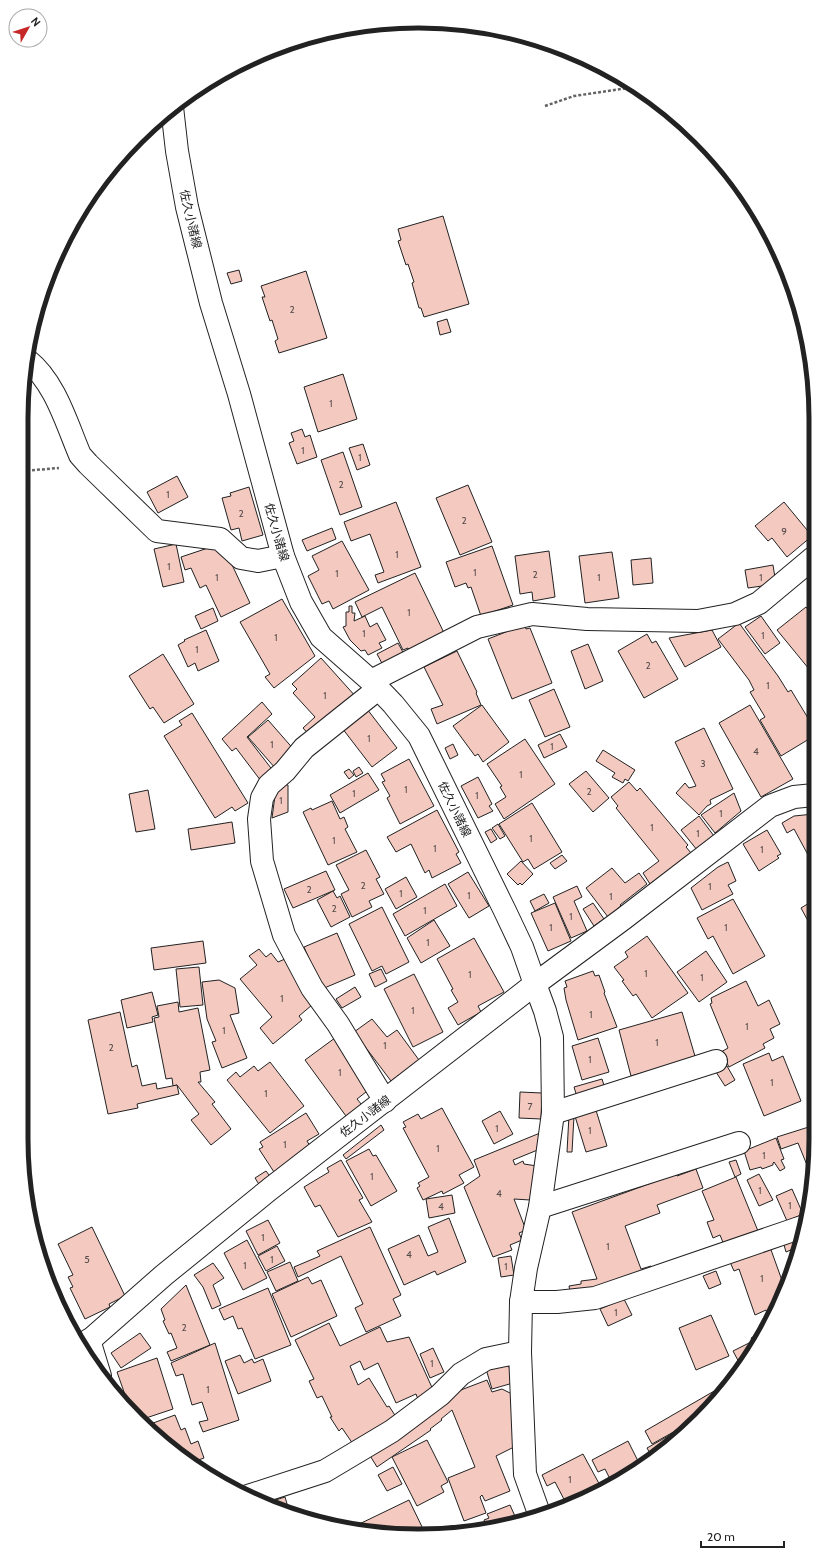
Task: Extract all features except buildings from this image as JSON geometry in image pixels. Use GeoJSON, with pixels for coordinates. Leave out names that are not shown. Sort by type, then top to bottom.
{"type":"FeatureCollection","features":[{"type":"Feature","properties":{"kind":"street","name":"佐久小諸線"},"geometry":{"type":"LineString","coordinates":[[86,1343],[164,1274],[270,1189],[535,984],[522,947],[419,736],[393,704],[375,685],[321,637],[301,602],[283,556],[239,394],[211,303],[187,207],[173,115]]}},
{"type":"Feature","properties":{"kind":"street"},"geometry":{"type":"LineString","coordinates":[[32,364],[37,368],[49,384],[80,455],[157,530],[220,539],[241,558],[258,561],[283,556]]}},
{"type":"Feature","properties":{"kind":"street"},"geometry":{"type":"LineString","coordinates":[[385,1101],[338,1024],[312,988],[284,935],[262,861],[259,820],[262,798],[269,785],[285,770],[304,748],[375,685],[477,627],[532,614],[587,619],[698,621],[735,614],[759,603],[809,561]]}},
{"type":"Feature","properties":{"kind":"street"},"geometry":{"type":"LineString","coordinates":[[538,1510],[524,1474],[520,1352],[521,1302],[526,1268],[540,1207],[553,1113],[552,1037],[545,1011],[535,984],[623,919],[770,806],[794,798],[809,796]]}},
{"type":"Feature","properties":{"kind":"street"},"geometry":{"type":"LineString","coordinates":[[553,1113],[716,1061]]}},
{"type":"Feature","properties":{"kind":"street"},"geometry":{"type":"LineString","coordinates":[[540,1207],[739,1143]]}},
{"type":"Feature","properties":{"kind":"street"},"geometry":{"type":"LineString","coordinates":[[521,1302],[557,1302],[595,1298],[798,1228]]}},
{"type":"Feature","properties":{"kind":"street"},"geometry":{"type":"LineString","coordinates":[[256,1493],[325,1471],[392,1431],[440,1395],[461,1374],[486,1358],[520,1352]]}},
{"type":"Feature","properties":{"kind":"path"},"geometry":{"type":"LineString","coordinates":[[545,106],[574,96],[626,88]]}}]}
